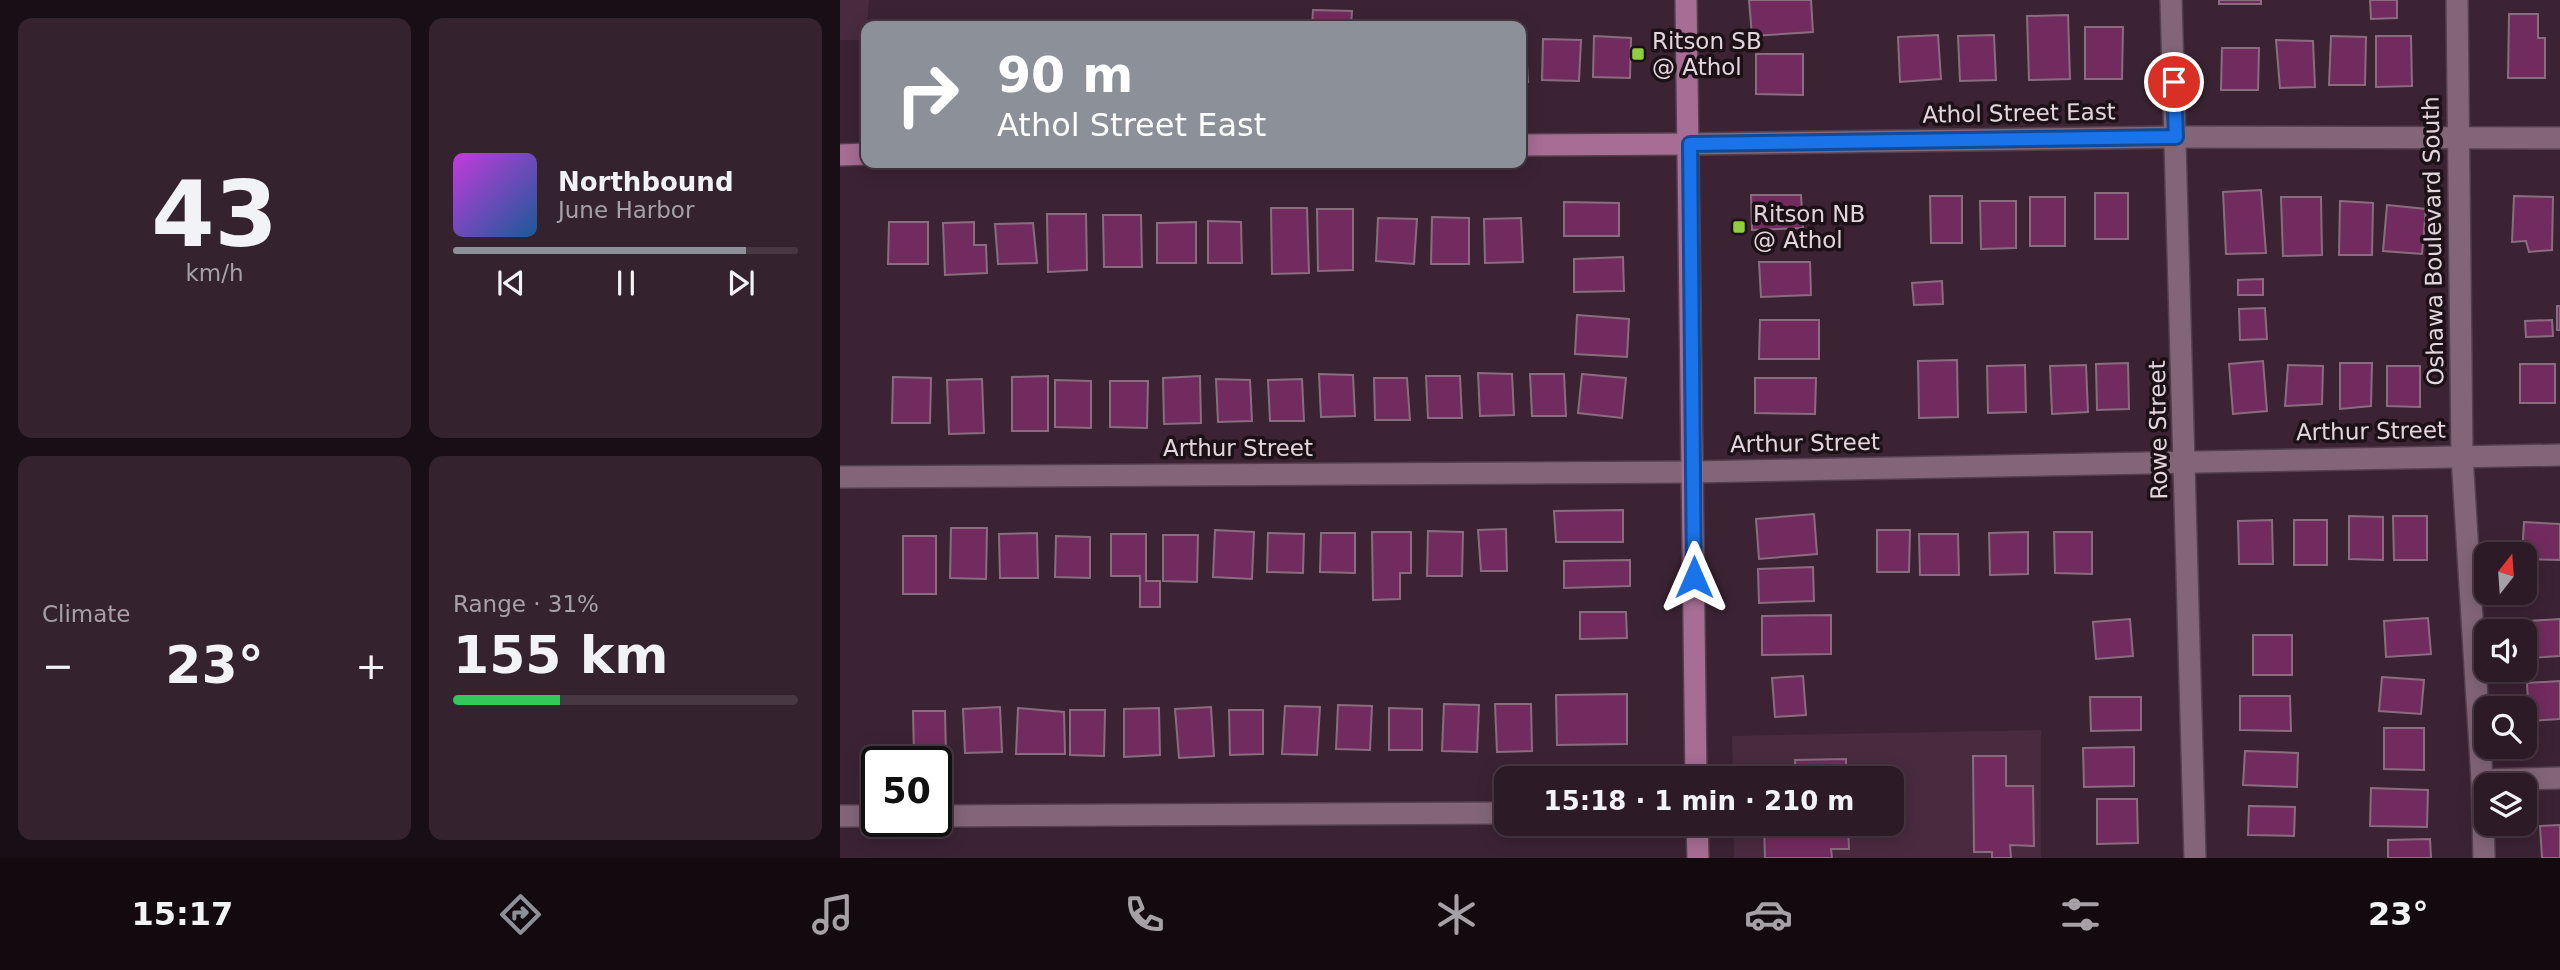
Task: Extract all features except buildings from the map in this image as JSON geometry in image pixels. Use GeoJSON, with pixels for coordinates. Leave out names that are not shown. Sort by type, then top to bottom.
{"type":"FeatureCollection","features":[{"type":"Feature","properties":{"kind":"main road"},"geometry":{"type":"LineString","coordinates":[[1686,0],[1690,144],[1696,766]]}},
{"type":"Feature","properties":{"kind":"main road","name":"Athol Street East"},"geometry":{"type":"LineString","coordinates":[[1526,145],[1690,144]]}},
{"type":"Feature","properties":{"kind":"main road"},"geometry":{"type":"LineString","coordinates":[[840,155],[861,154]]}},
{"type":"Feature","properties":{"kind":"main road"},"geometry":{"type":"LineString","coordinates":[[1697,836],[1698,858]]}},
{"type":"Feature","properties":{"kind":"street","name":"Rowe Street"},"geometry":{"type":"LineString","coordinates":[[2171,0],[2195,858]]}},
{"type":"Feature","properties":{"kind":"street","name":"Oshawa Boulevard South"},"geometry":{"type":"LineString","coordinates":[[2457,0],[2462,456],[2482,773]]}},
{"type":"Feature","properties":{"kind":"street","name":"Athol Street East"},"geometry":{"type":"LineString","coordinates":[[1690,144],[2176,137],[2459,140],[2560,138]]}},
{"type":"Feature","properties":{"kind":"street","name":"Arthur Street"},"geometry":{"type":"LineString","coordinates":[[840,477],[1693,472],[2560,455]]}},
{"type":"Feature","properties":{"kind":"street"},"geometry":{"type":"LineString","coordinates":[[2537,779],[2560,778]]}},
{"type":"Feature","properties":{"kind":"street"},"geometry":{"type":"LineString","coordinates":[[952,816],[1494,813]]}},
{"type":"Feature","properties":{"kind":"street"},"geometry":{"type":"LineString","coordinates":[[840,816],[861,816]]}},
{"type":"Feature","properties":{"kind":"street","name":"Oshawa Boulevard South"},"geometry":{"type":"LineString","coordinates":[[2483,836],[2484,858]]}},
{"type":"Feature","properties":{"kind":"shaded area"},"geometry":{"type":"Polygon","coordinates":[[[840,0],[869,0],[867,21],[861,21],[861,40],[840,40],[840,0]]]}},
{"type":"Feature","properties":{"kind":"shaded area"},"geometry":{"type":"Polygon","coordinates":[[[2041,730],[2041,858],[1734,858],[1734,836],[1904,836],[1904,766],[1733,766],[1732,736],[2041,730]]]}},
{"type":"Feature","properties":{"kind":"place","name":"Ritson SB @ Athol"},"geometry":{"type":"Point","coordinates":[1638,54]}},
{"type":"Feature","properties":{"kind":"place","name":"Ritson NB @ Athol"},"geometry":{"type":"Point","coordinates":[1739,227]}},
{"type":"Feature","properties":{"kind":"route"},"geometry":{"type":"LineString","coordinates":[[1694,577],[1690,144],[2176,137],[2174,82]]}}]}
